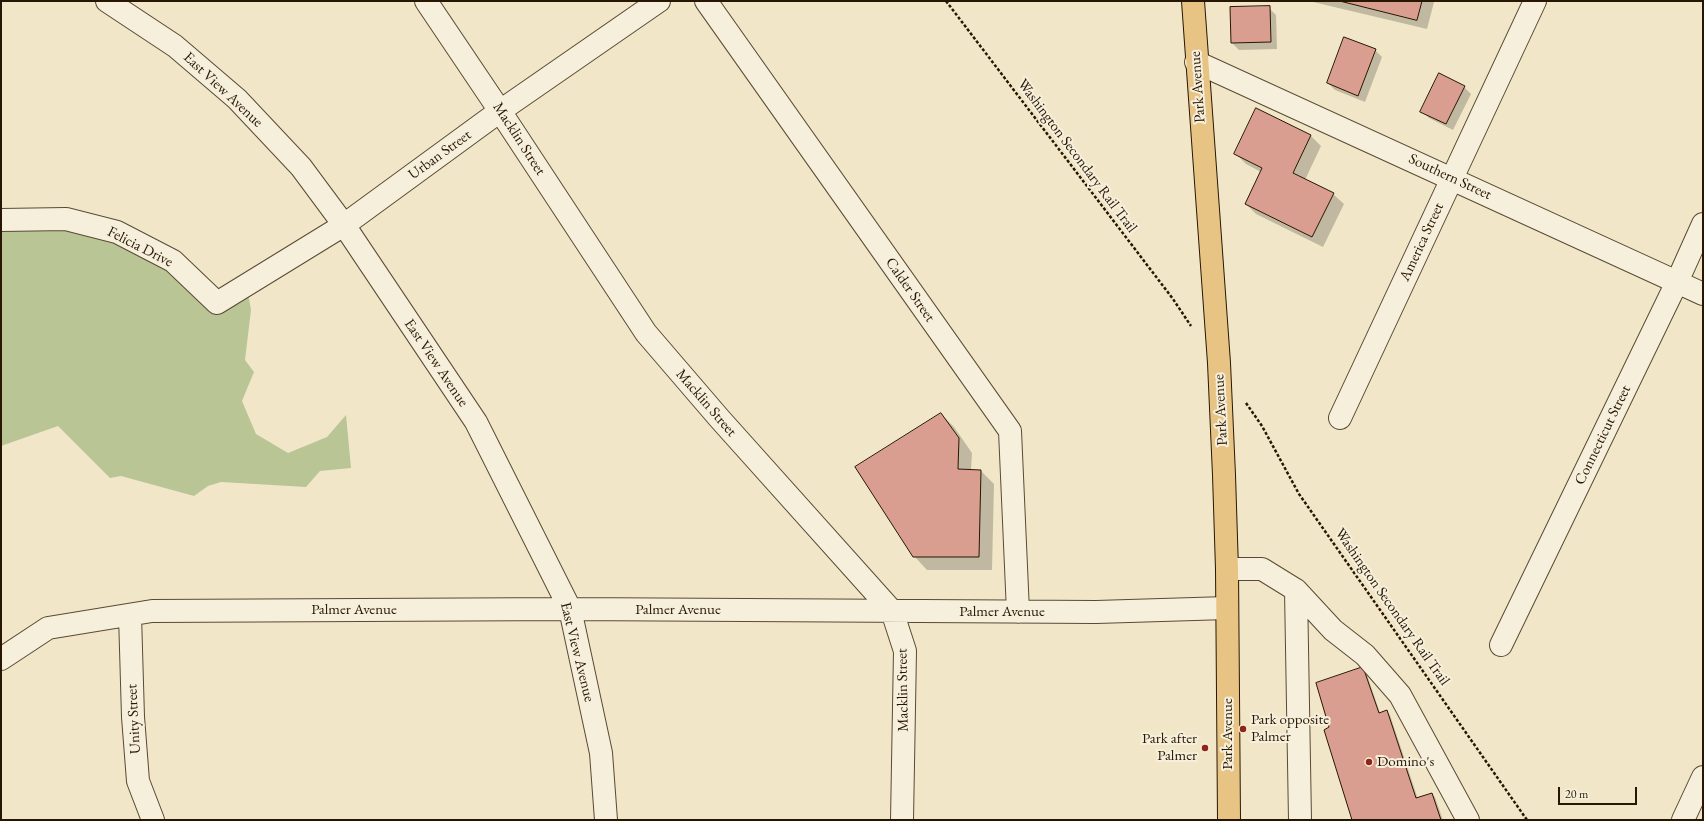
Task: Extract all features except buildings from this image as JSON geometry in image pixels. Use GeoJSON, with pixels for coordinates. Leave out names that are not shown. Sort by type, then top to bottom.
{"type":"FeatureCollection","features":[{"type":"Feature","properties":{"kind":"main road","name":"Park Avenue"},"geometry":{"type":"LineString","coordinates":[[1193,1],[1196,62],[1219,364],[1227,568],[1229,820]]}},
{"type":"Feature","properties":{"kind":"street","name":"East View Avenue"},"geometry":{"type":"LineString","coordinates":[[106,1],[175,46],[237,99],[301,167],[344,224],[476,422],[570,609],[601,753],[606,820]]}},
{"type":"Feature","properties":{"kind":"street","name":"Macklin Street"},"geometry":{"type":"LineString","coordinates":[[426,1],[646,333],[724,424],[892,611],[905,651],[902,820]]}},
{"type":"Feature","properties":{"kind":"street","name":"Urban Street"},"geometry":{"type":"LineString","coordinates":[[217,303],[344,224],[500,111],[660,1]]}},
{"type":"Feature","properties":{"kind":"street","name":"Calder Street"},"geometry":{"type":"LineString","coordinates":[[706,1],[1010,431],[1018,612]]}},
{"type":"Feature","properties":{"kind":"street","name":"America Street"},"geometry":{"type":"LineString","coordinates":[[1340,418],[1534,1]]}},
{"type":"Feature","properties":{"kind":"street","name":"Southern Street"},"geometry":{"type":"LineString","coordinates":[[1196,62],[1703,294]]}},
{"type":"Feature","properties":{"kind":"street","name":"Felicia Drive"},"geometry":{"type":"LineString","coordinates":[[1,220],[66,219],[116,232],[172,261],[217,303]]}},
{"type":"Feature","properties":{"kind":"street","name":"Connecticut Street"},"geometry":{"type":"LineString","coordinates":[[1501,645],[1677,282],[1703,224]]}},
{"type":"Feature","properties":{"kind":"street"},"geometry":{"type":"LineString","coordinates":[[1227,568],[1262,569],[1296,590],[1333,630],[1365,655],[1400,695],[1468,820]]}},
{"type":"Feature","properties":{"kind":"street"},"geometry":{"type":"LineString","coordinates":[[1296,590],[1300,820]]}},
{"type":"Feature","properties":{"kind":"street","name":"Palmer Avenue"},"geometry":{"type":"LineString","coordinates":[[1,659],[48,628],[152,611],[570,609],[1096,612],[1227,608]]}},
{"type":"Feature","properties":{"kind":"street","name":"Unity Street"},"geometry":{"type":"LineString","coordinates":[[130,615],[133,717],[138,781],[153,820]]}},
{"type":"Feature","properties":{"kind":"street"},"geometry":{"type":"LineString","coordinates":[[1683,820],[1703,777]]}},
{"type":"Feature","properties":{"kind":"path","name":"Washington Secondary Rail Trail"},"geometry":{"type":"LineString","coordinates":[[946,1],[1173,299],[1190,324]]}},
{"type":"Feature","properties":{"kind":"path","name":"Washington Secondary Rail Trail"},"geometry":{"type":"LineString","coordinates":[[1245,402],[1262,426],[1300,494],[1527,820]]}},
{"type":"Feature","properties":{"kind":"green space"},"geometry":{"type":"Polygon","coordinates":[[[1,222],[119,232],[217,302],[248,293],[251,310],[245,360],[254,372],[242,401],[256,434],[288,453],[327,437],[346,415],[351,468],[320,471],[306,487],[221,482],[208,486],[194,496],[121,476],[110,478],[58,426],[1,446],[1,222]]]}},
{"type":"Feature","properties":{"kind":"place","name":"Park opposite Palmer"},"geometry":{"type":"Point","coordinates":[1243,729]}},
{"type":"Feature","properties":{"kind":"place","name":"Park after Palmer"},"geometry":{"type":"Point","coordinates":[1205,748]}},
{"type":"Feature","properties":{"kind":"place","name":"Domino's"},"geometry":{"type":"Point","coordinates":[1369,762]}}]}
